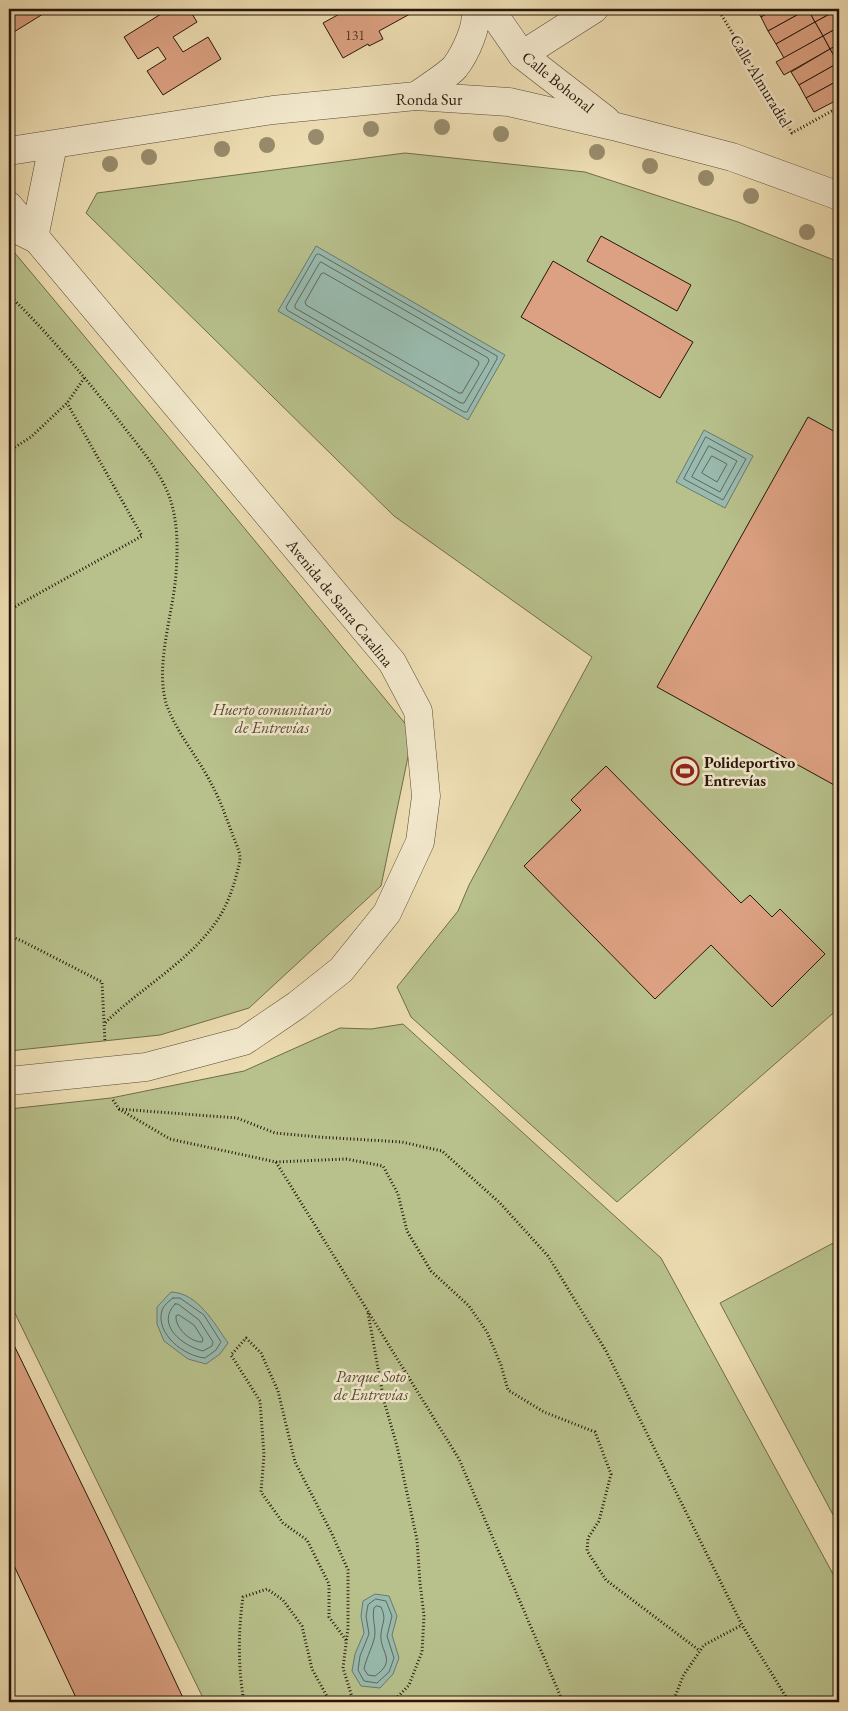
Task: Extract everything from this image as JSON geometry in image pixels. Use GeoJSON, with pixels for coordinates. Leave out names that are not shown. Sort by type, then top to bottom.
{"type":"FeatureCollection","features":[{"type":"Feature","properties":{"kind":"street"},"geometry":{"type":"LineString","coordinates":[[416,96],[454,68],[471,38],[476,15],[474,9]]}},
{"type":"Feature","properties":{"kind":"street","name":"Calle Bohonal"},"geometry":{"type":"LineString","coordinates":[[490,9],[522,55],[613,126]]}},
{"type":"Feature","properties":{"kind":"street"},"geometry":{"type":"LineString","coordinates":[[522,55],[594,9]]}},
{"type":"Feature","properties":{"kind":"street","name":"Ronda Sur"},"geometry":{"type":"LineString","coordinates":[[10,149],[53,145],[273,110],[416,96],[509,102],[613,126],[732,157],[839,196]]}},
{"type":"Feature","properties":{"kind":"street"},"geometry":{"type":"LineString","coordinates":[[34,238],[53,145]]}},
{"type":"Feature","properties":{"kind":"street","name":"Avenida de Santa Catalina"},"geometry":{"type":"LineString","coordinates":[[9,206],[392,662],[418,711],[426,796],[420,842],[387,913],[341,970],[244,1041],[146,1067],[9,1081]]}},
{"type":"Feature","properties":{"kind":"street","name":"Avenida de Santa Catalina"},"geometry":{"type":"LineString","coordinates":[[9,226],[34,238]]}},
{"type":"Feature","properties":{"kind":"path","name":"Calle Almuradiel"},"geometry":{"type":"LineString","coordinates":[[718,9],[792,133],[839,107]]}},
{"type":"Feature","properties":{"kind":"path"},"geometry":{"type":"LineString","coordinates":[[9,295],[85,377],[149,459],[168,493],[176,524],[176,574],[171,619],[162,670],[167,706],[212,785],[228,820],[240,857],[230,896],[213,927],[190,952],[121,1006],[104,1024],[102,982],[9,936]]}},
{"type":"Feature","properties":{"kind":"path"},"geometry":{"type":"LineString","coordinates":[[9,451],[30,437],[67,403],[85,377]]}},
{"type":"Feature","properties":{"kind":"path"},"geometry":{"type":"LineString","coordinates":[[9,610],[142,536],[67,403]]}},
{"type":"Feature","properties":{"kind":"path"},"geometry":{"type":"LineString","coordinates":[[700,1651],[606,1580],[587,1551],[588,1538],[599,1521],[611,1474],[595,1432],[544,1412],[508,1390],[501,1365],[487,1332],[469,1306],[431,1271],[407,1231],[398,1194],[383,1166],[346,1159],[276,1162],[170,1140],[119,1109],[237,1118],[274,1133],[402,1142],[442,1151],[500,1203],[548,1256],[606,1351],[742,1625],[789,1702]]}},
{"type":"Feature","properties":{"kind":"path"},"geometry":{"type":"LineString","coordinates":[[276,1162],[459,1458],[563,1702]]}},
{"type":"Feature","properties":{"kind":"path"},"geometry":{"type":"LineString","coordinates":[[367,1310],[384,1401],[397,1446],[418,1540],[424,1616],[422,1652],[409,1685],[392,1702]]}},
{"type":"Feature","properties":{"kind":"path"},"geometry":{"type":"LineString","coordinates":[[346,1640],[329,1617],[329,1584],[307,1540],[283,1523],[261,1492],[264,1456],[260,1401],[231,1355],[246,1338],[261,1353],[278,1391],[295,1462],[348,1570],[348,1628],[343,1668],[352,1697],[358,1702]]}},
{"type":"Feature","properties":{"kind":"path"},"geometry":{"type":"LineString","coordinates":[[244,1702],[240,1682],[243,1597],[267,1589],[283,1600],[302,1626],[312,1669],[330,1702]]}},
{"type":"Feature","properties":{"kind":"path"},"geometry":{"type":"LineString","coordinates":[[674,1702],[683,1676],[704,1645],[742,1625]]}},
{"type":"Feature","properties":{"kind":"green space","name":"Polideportivo Entrevías"},"geometry":{"type":"Polygon","coordinates":[[[405,153],[585,172],[738,222],[839,262],[839,1008],[617,1202],[411,1017],[397,987],[458,911],[469,885],[592,657],[394,516],[86,213],[97,193],[405,153]]]}},
{"type":"Feature","properties":{"kind":"green space","name":"Huerto comunitario de Entrevías"},"geometry":{"type":"Polygon","coordinates":[[[9,246],[413,733],[381,886],[249,1008],[160,1035],[9,1051],[9,246]]]}},
{"type":"Feature","properties":{"kind":"green space","name":"Parque Soto de Entrevías"},"geometry":{"type":"Polygon","coordinates":[[[403,1024],[661,1258],[839,1585],[839,1702],[205,1702],[9,1301],[9,1109],[111,1098],[244,1071],[340,1028],[371,1029],[403,1024]]]}},
{"type":"Feature","properties":{"kind":"green space"},"geometry":{"type":"Polygon","coordinates":[[[839,1240],[839,1526],[720,1303],[839,1240]]]}},
{"type":"Feature","properties":{"kind":"water"},"geometry":{"type":"Polygon","coordinates":[[[316,246],[505,355],[468,420],[278,311],[316,246]]]}},
{"type":"Feature","properties":{"kind":"water"},"geometry":{"type":"Polygon","coordinates":[[[704,430],[753,456],[725,508],[676,482],[704,430]]]}},
{"type":"Feature","properties":{"kind":"water"},"geometry":{"type":"Polygon","coordinates":[[[171,1292],[181,1294],[197,1303],[211,1318],[228,1343],[220,1354],[206,1364],[188,1359],[164,1341],[157,1324],[157,1307],[171,1292]]]}},
{"type":"Feature","properties":{"kind":"water"},"geometry":{"type":"Polygon","coordinates":[[[375,1594],[389,1596],[397,1616],[392,1635],[399,1658],[393,1674],[380,1688],[361,1686],[352,1671],[355,1654],[364,1633],[361,1616],[363,1601],[375,1594]]]}},
{"type":"Feature","properties":{"kind":"building"},"geometry":{"type":"Polygon","coordinates":[[[9,9],[51,9],[9,35],[9,9]]]}},
{"type":"Feature","properties":{"kind":"building"},"geometry":{"type":"Polygon","coordinates":[[[169,9],[189,9],[197,22],[173,37],[183,52],[208,37],[221,59],[163,95],[147,71],[166,59],[158,47],[138,59],[124,37],[169,9]]]}},
{"type":"Feature","properties":{"kind":"building"},"geometry":{"type":"Polygon","coordinates":[[[344,9],[419,9],[379,31],[383,39],[369,46],[368,44],[343,58],[323,23],[345,11],[344,9]]]}},
{"type":"Feature","properties":{"kind":"building"},"geometry":{"type":"Polygon","coordinates":[[[756,9],[775,9],[761,17],[756,9]]]}},
{"type":"Feature","properties":{"kind":"building"},"geometry":{"type":"Polygon","coordinates":[[[775,9],[808,9],[768,31],[761,17],[775,9]]]}},
{"type":"Feature","properties":{"kind":"building"},"geometry":{"type":"Polygon","coordinates":[[[808,9],[815,22],[776,44],[768,31],[808,9]]]}},
{"type":"Feature","properties":{"kind":"building"},"geometry":{"type":"Polygon","coordinates":[[[808,9],[839,9],[815,22],[808,9]]]}},
{"type":"Feature","properties":{"kind":"building"},"geometry":{"type":"Polygon","coordinates":[[[839,9],[839,27],[823,36],[815,22],[839,9]]]}},
{"type":"Feature","properties":{"kind":"building"},"geometry":{"type":"Polygon","coordinates":[[[815,22],[823,36],[784,58],[776,44],[815,22]]]}},
{"type":"Feature","properties":{"kind":"building"},"geometry":{"type":"Polygon","coordinates":[[[839,27],[839,44],[830,49],[823,36],[839,27]]]}},
{"type":"Feature","properties":{"kind":"building"},"geometry":{"type":"Polygon","coordinates":[[[823,36],[830,49],[784,75],[776,62],[823,36]]]}},
{"type":"Feature","properties":{"kind":"building"},"geometry":{"type":"Polygon","coordinates":[[[839,44],[839,62],[838,63],[830,49],[839,44]]]}},
{"type":"Feature","properties":{"kind":"building"},"geometry":{"type":"Polygon","coordinates":[[[830,49],[838,63],[799,85],[791,72],[830,49]]]}},
{"type":"Feature","properties":{"kind":"building"},"geometry":{"type":"Polygon","coordinates":[[[838,63],[839,80],[806,98],[799,85],[838,63]]]}},
{"type":"Feature","properties":{"kind":"building"},"geometry":{"type":"Polygon","coordinates":[[[839,80],[839,99],[814,112],[806,98],[839,80]]]}},
{"type":"Feature","properties":{"kind":"building"},"geometry":{"type":"Polygon","coordinates":[[[601,236],[691,285],[677,311],[587,261],[601,236]]]}},
{"type":"Feature","properties":{"kind":"building"},"geometry":{"type":"Polygon","coordinates":[[[553,261],[693,342],[660,398],[521,317],[553,261]]]}},
{"type":"Feature","properties":{"kind":"building"},"geometry":{"type":"Polygon","coordinates":[[[808,417],[839,434],[839,780],[836,786],[657,687],[808,417]]]}},
{"type":"Feature","properties":{"kind":"building"},"geometry":{"type":"Polygon","coordinates":[[[606,766],[741,903],[750,895],[772,917],[780,909],[825,954],[772,1007],[711,945],[655,999],[524,866],[581,810],[571,800],[606,766]]]}},
{"type":"Feature","properties":{"kind":"building"},"geometry":{"type":"Polygon","coordinates":[[[9,1335],[185,1702],[78,1702],[9,1555],[9,1335]]]}},
{"type":"Feature","properties":{"kind":"place","name":"Polideportivo Entrevías"},"geometry":{"type":"Point","coordinates":[685,771]}}]}
